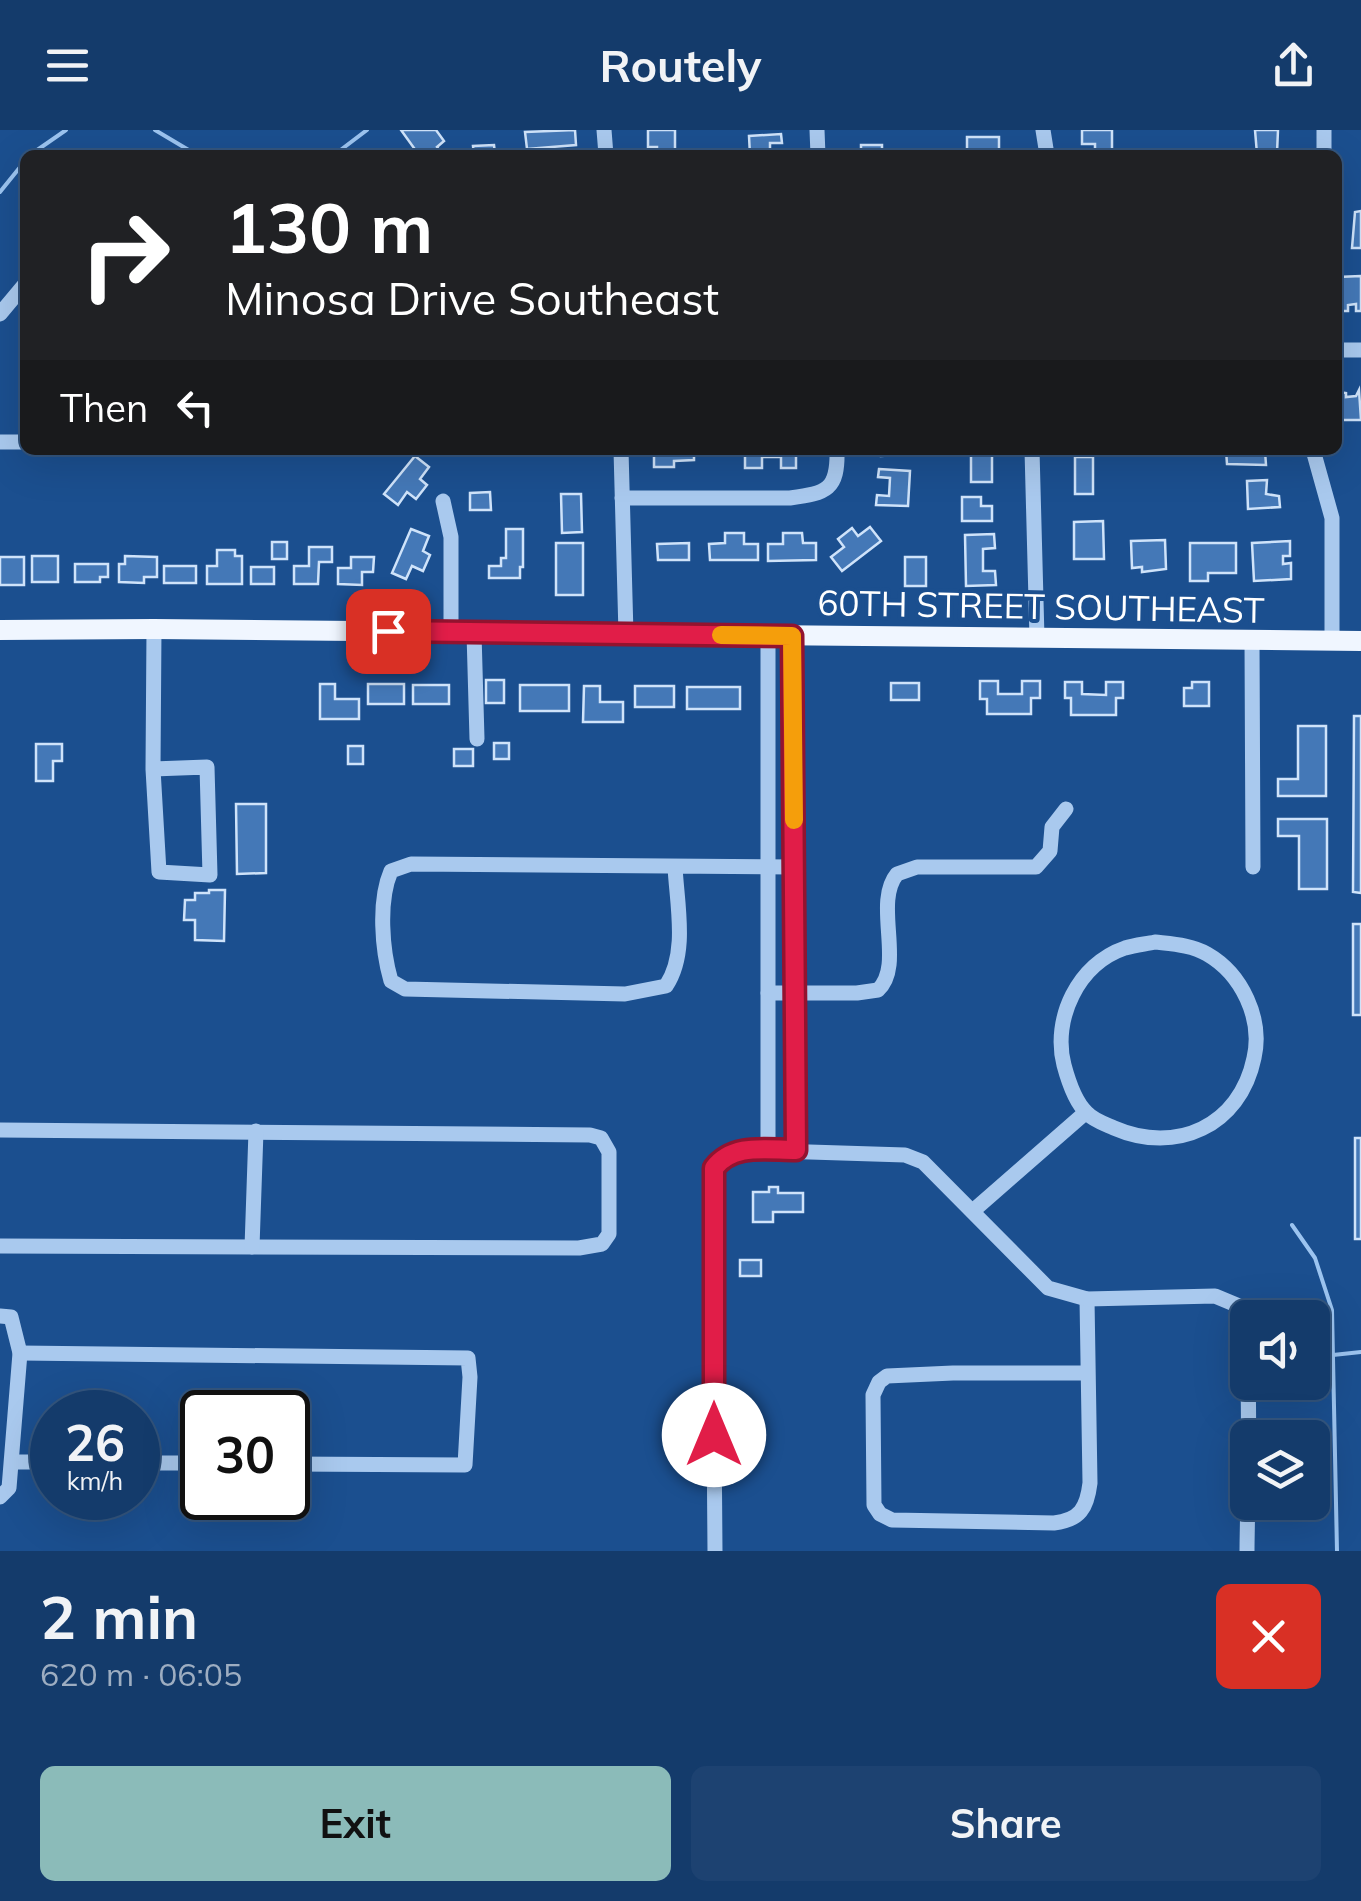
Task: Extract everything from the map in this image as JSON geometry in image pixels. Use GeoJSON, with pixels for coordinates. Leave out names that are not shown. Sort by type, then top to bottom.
{"type":"FeatureCollection","features":[{"type":"Feature","properties":{"kind":"main road","name":"60TH STREET SOUTHEAST"},"geometry":{"type":"LineString","coordinates":[[0,630],[154,628],[1361,641]]}},
{"type":"Feature","properties":{"kind":"street"},"geometry":{"type":"LineString","coordinates":[[0,314],[20,290]]}},
{"type":"Feature","properties":{"kind":"street"},"geometry":{"type":"LineString","coordinates":[[621,455],[626,634]]}},
{"type":"Feature","properties":{"kind":"street"},"geometry":{"type":"LineString","coordinates":[[622,498],[814,495],[828,490],[837,476],[838,455]]}},
{"type":"Feature","properties":{"kind":"street"},"geometry":{"type":"LineString","coordinates":[[1032,455],[1037,638]]}},
{"type":"Feature","properties":{"kind":"street"},"geometry":{"type":"LineString","coordinates":[[1315,455],[1332,518],[1332,641]]}},
{"type":"Feature","properties":{"kind":"street"},"geometry":{"type":"LineString","coordinates":[[442,502],[451,537],[451,632]]}},
{"type":"Feature","properties":{"kind":"street"},"geometry":{"type":"LineString","coordinates":[[152,769],[207,767],[210,876],[158,872],[152,769],[154,628]]}},
{"type":"Feature","properties":{"kind":"street"},"geometry":{"type":"LineString","coordinates":[[474,632],[478,740]]}},
{"type":"Feature","properties":{"kind":"street"},"geometry":{"type":"LineString","coordinates":[[768,636],[768,1150]]}},
{"type":"Feature","properties":{"kind":"street"},"geometry":{"type":"LineString","coordinates":[[792,636],[796,1150]]}},
{"type":"Feature","properties":{"kind":"street"},"geometry":{"type":"LineString","coordinates":[[1252,640],[1253,868]]}},
{"type":"Feature","properties":{"kind":"street"},"geometry":{"type":"LineString","coordinates":[[768,993],[878,990],[888,978],[888,890],[897,874],[917,867],[1036,866],[1050,850],[1052,828],[1066,808]]}},
{"type":"Feature","properties":{"kind":"street"},"geometry":{"type":"LineString","coordinates":[[676,867],[679,942],[676,971],[666,986],[624,994],[406,989],[391,981],[386,962],[385,884],[391,871],[411,864],[794,867]]}},
{"type":"Feature","properties":{"kind":"street"},"geometry":{"type":"LineString","coordinates":[[1155,942],[1181,944],[1207,954],[1234,978],[1253,1012],[1257,1046],[1246,1086],[1227,1112],[1210,1126],[1164,1139],[1132,1136],[1085,1113],[1068,1079],[1062,1055],[1062,1028],[1066,1005],[1080,983],[1102,961],[1124,948],[1155,942]]}},
{"type":"Feature","properties":{"kind":"street"},"geometry":{"type":"LineString","coordinates":[[974,1210],[1085,1113]]}},
{"type":"Feature","properties":{"kind":"street"},"geometry":{"type":"LineString","coordinates":[[0,1130],[564,1132],[602,1138],[608,1152],[609,1234],[602,1244],[579,1248],[0,1246]]}},
{"type":"Feature","properties":{"kind":"street"},"geometry":{"type":"LineString","coordinates":[[252,1247],[256,1131]]}},
{"type":"Feature","properties":{"kind":"street"},"geometry":{"type":"LineString","coordinates":[[714,1551],[712,1177],[720,1160],[729,1153],[768,1150],[905,1155],[923,1162],[1048,1288],[1087,1299],[1214,1296],[1239,1306],[1243,1312],[1246,1355],[1247,1551]]}},
{"type":"Feature","properties":{"kind":"street"},"geometry":{"type":"LineString","coordinates":[[1087,1299],[1090,1483],[1088,1502],[1080,1515],[1070,1521],[1054,1522],[892,1520],[880,1514],[873,1496],[872,1395],[879,1382],[898,1374],[1088,1374]]}},
{"type":"Feature","properties":{"kind":"street"},"geometry":{"type":"LineString","coordinates":[[0,1316],[12,1317],[20,1354],[8,1407],[13,1462],[9,1488],[0,1498]]}},
{"type":"Feature","properties":{"kind":"street"},"geometry":{"type":"LineString","coordinates":[[20,1354],[468,1358],[465,1465],[310,1464]]}},
{"type":"Feature","properties":{"kind":"street"},"geometry":{"type":"LineString","coordinates":[[13,1462],[30,1462]]}},
{"type":"Feature","properties":{"kind":"building"},"geometry":{"type":"Polygon","coordinates":[[[401,130],[436,130],[444,141],[437,147],[439,150],[415,150],[401,130]]]}},
{"type":"Feature","properties":{"kind":"building"},"geometry":{"type":"Polygon","coordinates":[[[575,130],[576,145],[527,149],[525,132],[575,130]]]}},
{"type":"Feature","properties":{"kind":"building"},"geometry":{"type":"Polygon","coordinates":[[[648,130],[675,130],[675,150],[648,147],[648,130]]]}},
{"type":"Feature","properties":{"kind":"building"},"geometry":{"type":"Polygon","coordinates":[[[1082,130],[1112,130],[1112,150],[1095,150],[1095,144],[1082,144],[1082,130]]]}},
{"type":"Feature","properties":{"kind":"building"},"geometry":{"type":"Polygon","coordinates":[[[1255,130],[1278,130],[1277,150],[1257,150],[1255,130]]]}},
{"type":"Feature","properties":{"kind":"building"},"geometry":{"type":"Polygon","coordinates":[[[781,134],[782,143],[770,143],[770,150],[750,150],[749,136],[781,134]]]}},
{"type":"Feature","properties":{"kind":"building"},"geometry":{"type":"Polygon","coordinates":[[[967,137],[999,137],[999,150],[967,150],[967,137]]]}},
{"type":"Feature","properties":{"kind":"building"},"geometry":{"type":"Polygon","coordinates":[[[494,145],[495,150],[473,150],[473,146],[494,145]]]}},
{"type":"Feature","properties":{"kind":"building"},"geometry":{"type":"Polygon","coordinates":[[[861,145],[882,145],[882,150],[861,150],[861,145]]]}},
{"type":"Feature","properties":{"kind":"building"},"geometry":{"type":"Polygon","coordinates":[[[1361,211],[1361,248],[1352,248],[1355,212],[1361,211]]]}},
{"type":"Feature","properties":{"kind":"building"},"geometry":{"type":"Polygon","coordinates":[[[1361,276],[1361,311],[1356,311],[1356,304],[1342,311],[1342,277],[1361,276]]]}},
{"type":"Feature","properties":{"kind":"building"},"geometry":{"type":"Polygon","coordinates":[[[1359,390],[1361,420],[1342,420],[1342,392],[1346,397],[1356,396],[1359,390]]]}},
{"type":"Feature","properties":{"kind":"building"},"geometry":{"type":"Polygon","coordinates":[[[654,455],[694,455],[694,460],[674,461],[674,467],[654,467],[654,455]]]}},
{"type":"Feature","properties":{"kind":"building"},"geometry":{"type":"Polygon","coordinates":[[[745,455],[796,455],[796,468],[781,468],[781,457],[762,457],[762,468],[745,468],[745,455]]]}},
{"type":"Feature","properties":{"kind":"building"},"geometry":{"type":"Polygon","coordinates":[[[971,455],[992,455],[992,482],[971,482],[971,455]]]}},
{"type":"Feature","properties":{"kind":"building"},"geometry":{"type":"Polygon","coordinates":[[[1226,455],[1265,455],[1266,465],[1227,464],[1226,455]]]}},
{"type":"Feature","properties":{"kind":"building"},"geometry":{"type":"Polygon","coordinates":[[[415,456],[429,467],[420,479],[427,485],[416,499],[407,492],[398,505],[384,494],[415,456]]]}},
{"type":"Feature","properties":{"kind":"building"},"geometry":{"type":"Polygon","coordinates":[[[1075,457],[1093,457],[1093,494],[1075,494],[1075,457]]]}},
{"type":"Feature","properties":{"kind":"building"},"geometry":{"type":"Polygon","coordinates":[[[879,469],[910,471],[908,506],[876,505],[877,495],[889,496],[890,478],[878,477],[879,469]]]}},
{"type":"Feature","properties":{"kind":"building"},"geometry":{"type":"Polygon","coordinates":[[[1267,480],[1266,494],[1279,496],[1280,507],[1248,509],[1247,481],[1267,480]]]}},
{"type":"Feature","properties":{"kind":"building"},"geometry":{"type":"Polygon","coordinates":[[[490,492],[491,510],[470,510],[470,493],[490,492]]]}},
{"type":"Feature","properties":{"kind":"building"},"geometry":{"type":"Polygon","coordinates":[[[561,494],[581,494],[582,532],[562,533],[561,494]]]}},
{"type":"Feature","properties":{"kind":"building"},"geometry":{"type":"Polygon","coordinates":[[[962,497],[981,497],[981,506],[992,506],[992,521],[962,521],[962,497]]]}},
{"type":"Feature","properties":{"kind":"building"},"geometry":{"type":"Polygon","coordinates":[[[1103,521],[1104,559],[1074,559],[1074,522],[1103,521]]]}},
{"type":"Feature","properties":{"kind":"building"},"geometry":{"type":"Polygon","coordinates":[[[870,527],[881,541],[842,571],[831,557],[844,547],[838,539],[852,528],[858,536],[870,527]]]}},
{"type":"Feature","properties":{"kind":"building"},"geometry":{"type":"Polygon","coordinates":[[[411,529],[429,536],[423,551],[430,555],[423,571],[412,566],[406,579],[392,573],[411,529]]]}},
{"type":"Feature","properties":{"kind":"building"},"geometry":{"type":"Polygon","coordinates":[[[506,529],[523,529],[520,578],[489,578],[489,566],[501,566],[501,558],[506,558],[506,529]]]}},
{"type":"Feature","properties":{"kind":"building"},"geometry":{"type":"Polygon","coordinates":[[[725,533],[744,533],[744,544],[758,544],[758,560],[710,560],[709,544],[725,543],[725,533]]]}},
{"type":"Feature","properties":{"kind":"building"},"geometry":{"type":"Polygon","coordinates":[[[783,533],[802,533],[803,543],[816,543],[816,560],[768,561],[768,544],[783,544],[783,533]]]}},
{"type":"Feature","properties":{"kind":"building"},"geometry":{"type":"Polygon","coordinates":[[[994,534],[995,548],[983,549],[983,571],[995,571],[996,585],[966,586],[965,535],[994,534]]]}},
{"type":"Feature","properties":{"kind":"building"},"geometry":{"type":"Polygon","coordinates":[[[1165,540],[1166,569],[1142,572],[1142,567],[1132,568],[1131,541],[1165,540]]]}},
{"type":"Feature","properties":{"kind":"building"},"geometry":{"type":"Polygon","coordinates":[[[1290,541],[1290,556],[1283,556],[1283,564],[1291,563],[1291,579],[1254,581],[1252,543],[1290,541]]]}},
{"type":"Feature","properties":{"kind":"building"},"geometry":{"type":"Polygon","coordinates":[[[272,542],[287,542],[287,559],[272,559],[272,542]]]}},
{"type":"Feature","properties":{"kind":"building"},"geometry":{"type":"Polygon","coordinates":[[[556,543],[583,543],[583,595],[556,595],[556,543]]]}},
{"type":"Feature","properties":{"kind":"building"},"geometry":{"type":"Polygon","coordinates":[[[689,543],[689,560],[658,560],[657,544],[689,543]]]}},
{"type":"Feature","properties":{"kind":"building"},"geometry":{"type":"Polygon","coordinates":[[[1190,543],[1236,543],[1236,573],[1208,573],[1208,581],[1190,581],[1190,543]]]}},
{"type":"Feature","properties":{"kind":"building"},"geometry":{"type":"Polygon","coordinates":[[[309,547],[332,547],[332,562],[319,562],[318,584],[294,584],[294,566],[309,566],[309,547]]]}},
{"type":"Feature","properties":{"kind":"building"},"geometry":{"type":"Polygon","coordinates":[[[217,550],[235,550],[235,556],[242,556],[242,584],[207,584],[207,566],[217,566],[217,550]]]}},
{"type":"Feature","properties":{"kind":"building"},"geometry":{"type":"Polygon","coordinates":[[[32,556],[58,556],[58,582],[32,582],[32,556]]]}},
{"type":"Feature","properties":{"kind":"building"},"geometry":{"type":"Polygon","coordinates":[[[125,556],[157,557],[157,577],[144,577],[144,583],[119,582],[119,564],[125,564],[125,556]]]}},
{"type":"Feature","properties":{"kind":"building"},"geometry":{"type":"Polygon","coordinates":[[[0,557],[24,557],[24,585],[0,585],[0,557]]]}},
{"type":"Feature","properties":{"kind":"building"},"geometry":{"type":"Polygon","coordinates":[[[351,557],[374,557],[373,572],[362,572],[362,585],[338,584],[338,568],[351,568],[351,557]]]}},
{"type":"Feature","properties":{"kind":"building"},"geometry":{"type":"Polygon","coordinates":[[[905,557],[926,557],[926,586],[905,586],[905,557]]]}},
{"type":"Feature","properties":{"kind":"building"},"geometry":{"type":"Polygon","coordinates":[[[75,564],[108,564],[108,577],[100,577],[100,582],[75,582],[75,564]]]}},
{"type":"Feature","properties":{"kind":"building"},"geometry":{"type":"Polygon","coordinates":[[[164,566],[196,566],[196,583],[164,583],[164,566]]]}},
{"type":"Feature","properties":{"kind":"building"},"geometry":{"type":"Polygon","coordinates":[[[251,567],[274,567],[274,584],[251,584],[251,567]]]}},
{"type":"Feature","properties":{"kind":"building"},"geometry":{"type":"Polygon","coordinates":[[[486,680],[504,680],[504,703],[486,703],[486,680]]]}},
{"type":"Feature","properties":{"kind":"building"},"geometry":{"type":"Polygon","coordinates":[[[980,681],[998,681],[998,694],[1022,694],[1022,681],[1040,681],[1040,698],[1031,698],[1031,714],[987,714],[987,699],[980,699],[980,681]]]}},
{"type":"Feature","properties":{"kind":"building"},"geometry":{"type":"Polygon","coordinates":[[[1065,682],[1082,682],[1082,694],[1106,695],[1106,682],[1123,682],[1123,698],[1116,698],[1116,715],[1071,715],[1071,698],[1065,698],[1065,682]]]}},
{"type":"Feature","properties":{"kind":"building"},"geometry":{"type":"Polygon","coordinates":[[[1192,682],[1209,682],[1209,706],[1184,706],[1184,688],[1192,688],[1192,682]]]}},
{"type":"Feature","properties":{"kind":"building"},"geometry":{"type":"Polygon","coordinates":[[[891,683],[919,683],[919,700],[891,700],[891,683]]]}},
{"type":"Feature","properties":{"kind":"building"},"geometry":{"type":"Polygon","coordinates":[[[320,684],[335,684],[335,699],[359,699],[359,719],[320,719],[320,684]]]}},
{"type":"Feature","properties":{"kind":"building"},"geometry":{"type":"Polygon","coordinates":[[[368,684],[404,684],[404,704],[368,704],[368,684]]]}},
{"type":"Feature","properties":{"kind":"building"},"geometry":{"type":"Polygon","coordinates":[[[413,685],[449,685],[449,704],[413,704],[413,685]]]}},
{"type":"Feature","properties":{"kind":"building"},"geometry":{"type":"Polygon","coordinates":[[[520,685],[569,685],[569,711],[520,711],[520,685]]]}},
{"type":"Feature","properties":{"kind":"building"},"geometry":{"type":"Polygon","coordinates":[[[584,686],[600,686],[600,702],[623,702],[623,722],[583,722],[584,686]]]}},
{"type":"Feature","properties":{"kind":"building"},"geometry":{"type":"Polygon","coordinates":[[[635,686],[674,686],[674,707],[635,707],[635,686]]]}},
{"type":"Feature","properties":{"kind":"building"},"geometry":{"type":"Polygon","coordinates":[[[687,687],[740,687],[740,709],[687,709],[687,687]]]}},
{"type":"Feature","properties":{"kind":"building"},"geometry":{"type":"Polygon","coordinates":[[[1354,716],[1361,716],[1361,893],[1353,892],[1354,716]]]}},
{"type":"Feature","properties":{"kind":"building"},"geometry":{"type":"Polygon","coordinates":[[[1298,726],[1326,726],[1326,796],[1278,796],[1278,779],[1298,779],[1298,726]]]}},
{"type":"Feature","properties":{"kind":"building"},"geometry":{"type":"Polygon","coordinates":[[[494,743],[509,743],[509,759],[494,759],[494,743]]]}},
{"type":"Feature","properties":{"kind":"building"},"geometry":{"type":"Polygon","coordinates":[[[36,744],[62,744],[62,761],[53,761],[53,781],[36,781],[36,744]]]}},
{"type":"Feature","properties":{"kind":"building"},"geometry":{"type":"Polygon","coordinates":[[[348,746],[363,746],[363,764],[348,764],[348,746]]]}},
{"type":"Feature","properties":{"kind":"building"},"geometry":{"type":"Polygon","coordinates":[[[454,749],[473,749],[473,766],[454,766],[454,749]]]}},
{"type":"Feature","properties":{"kind":"building"},"geometry":{"type":"Polygon","coordinates":[[[236,804],[266,804],[266,873],[237,874],[236,804]]]}},
{"type":"Feature","properties":{"kind":"building"},"geometry":{"type":"Polygon","coordinates":[[[1278,819],[1327,819],[1327,889],[1299,889],[1299,836],[1278,836],[1278,819]]]}},
{"type":"Feature","properties":{"kind":"building"},"geometry":{"type":"Polygon","coordinates":[[[225,890],[224,941],[195,940],[195,920],[184,920],[185,900],[195,900],[195,893],[225,890]]]}},
{"type":"Feature","properties":{"kind":"building"},"geometry":{"type":"Polygon","coordinates":[[[1353,924],[1361,924],[1361,1015],[1353,1015],[1353,924]]]}},
{"type":"Feature","properties":{"kind":"building"},"geometry":{"type":"Polygon","coordinates":[[[1355,1138],[1361,1138],[1361,1239],[1355,1239],[1355,1138]]]}},
{"type":"Feature","properties":{"kind":"building"},"geometry":{"type":"Polygon","coordinates":[[[769,1187],[778,1187],[778,1193],[803,1193],[803,1212],[773,1212],[773,1222],[753,1222],[753,1192],[769,1192],[769,1187]]]}},
{"type":"Feature","properties":{"kind":"building"},"geometry":{"type":"Polygon","coordinates":[[[740,1260],[761,1260],[761,1276],[740,1276],[740,1260]]]}},
{"type":"Feature","properties":{"kind":"waterway"},"geometry":{"type":"LineString","coordinates":[[37,150],[66,130]]}},
{"type":"Feature","properties":{"kind":"waterway"},"geometry":{"type":"LineString","coordinates":[[155,130],[189,150]]}},
{"type":"Feature","properties":{"kind":"waterway"},"geometry":{"type":"LineString","coordinates":[[341,150],[367,130]]}},
{"type":"Feature","properties":{"kind":"waterway"},"geometry":{"type":"LineString","coordinates":[[0,192],[20,167]]}},
{"type":"Feature","properties":{"kind":"waterway"},"geometry":{"type":"LineString","coordinates":[[1292,1225],[1315,1258],[1332,1310],[1337,1551]]}},
{"type":"Feature","properties":{"kind":"waterway"},"geometry":{"type":"LineString","coordinates":[[1333,1355],[1361,1352]]}},
{"type":"Feature","properties":{"kind":"slow traffic"},"geometry":{"type":"LineString","coordinates":[[721,635],[792,636],[794,820]]}},
{"type":"Feature","properties":{"kind":"route"},"geometry":{"type":"LineString","coordinates":[[388,631],[792,636],[796,1150],[729,1153],[714,1168],[714,1435]]}}]}
